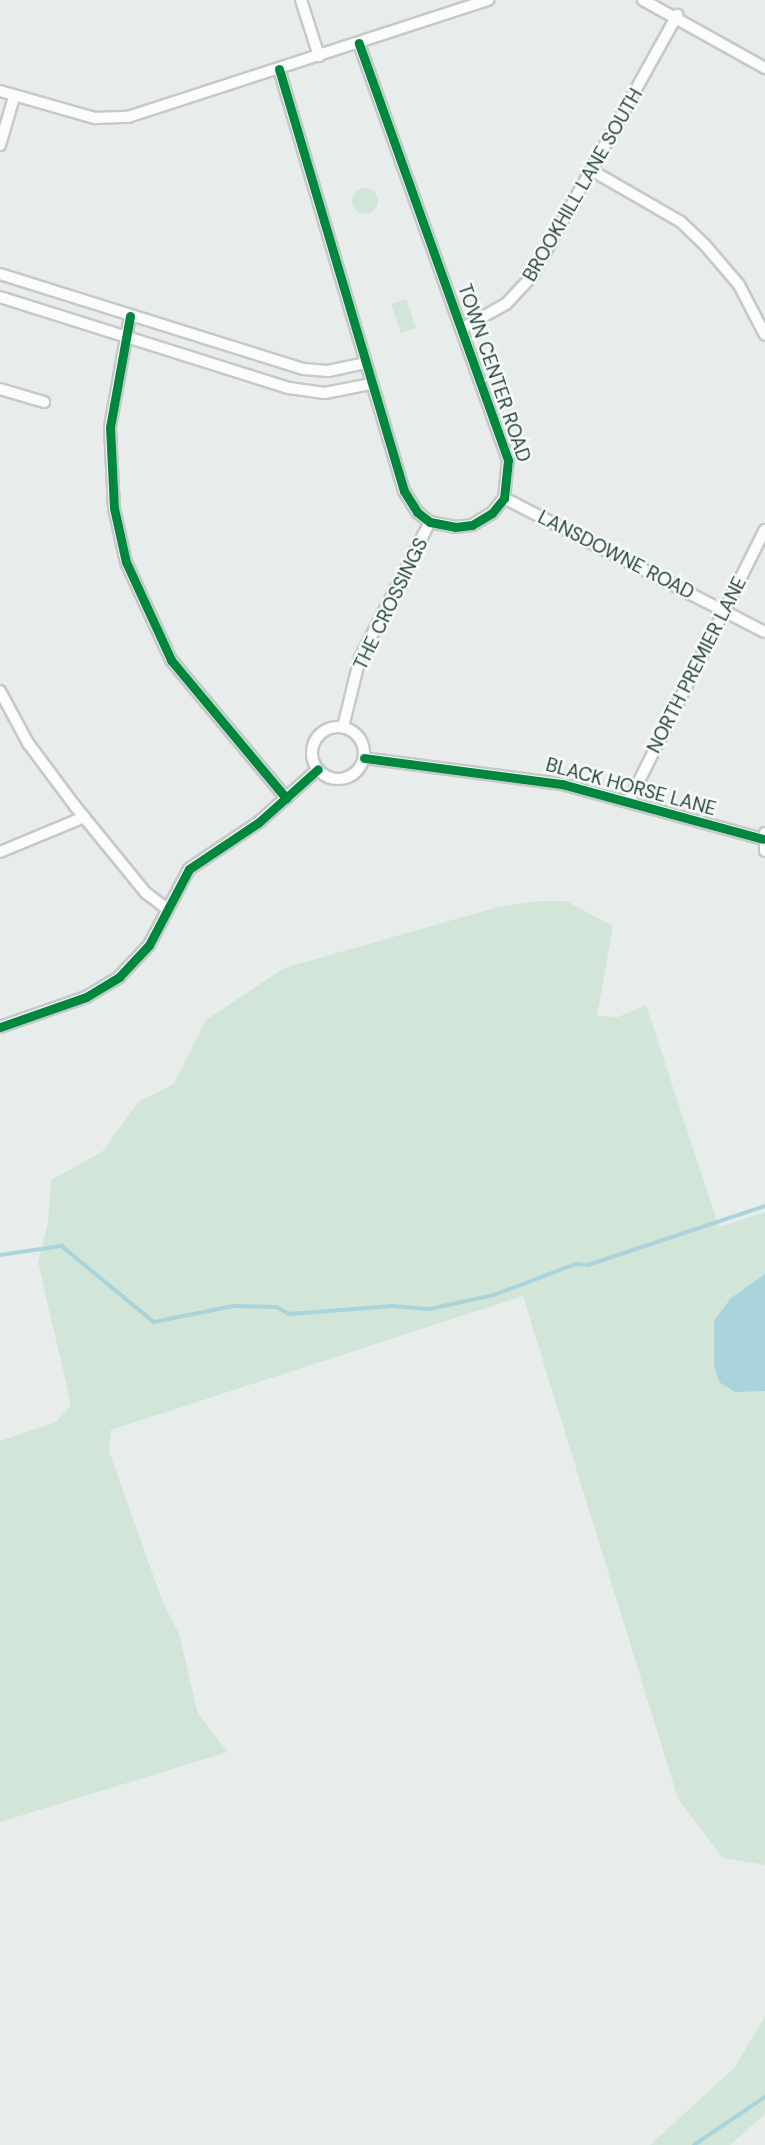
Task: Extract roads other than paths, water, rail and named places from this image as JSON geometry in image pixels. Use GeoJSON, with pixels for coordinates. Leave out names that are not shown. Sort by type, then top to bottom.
{"type":"FeatureCollection","features":[{"type":"Feature","properties":{"kind":"street"},"geometry":{"type":"LineString","coordinates":[[301,0],[319,56]]}},
{"type":"Feature","properties":{"kind":"street"},"geometry":{"type":"LineString","coordinates":[[0,91],[95,118],[128,117],[488,0]]}},
{"type":"Feature","properties":{"kind":"street"},"geometry":{"type":"LineString","coordinates":[[643,0],[677,15],[765,68]]}},
{"type":"Feature","properties":{"kind":"street","name":"BROOKHILL LANE SOUTH"},"geometry":{"type":"LineString","coordinates":[[461,329],[492,314],[520,292],[677,15]]}},
{"type":"Feature","properties":{"kind":"street","name":"TOWN CENTER ROAD"},"geometry":{"type":"LineString","coordinates":[[359,43],[508,460],[510,479],[503,498]]}},
{"type":"Feature","properties":{"kind":"street"},"geometry":{"type":"LineString","coordinates":[[279,69],[404,491],[417,512],[430,522],[455,527],[472,525],[492,513],[503,498]]}},
{"type":"Feature","properties":{"kind":"street"},"geometry":{"type":"LineString","coordinates":[[0,145],[14,97]]}},
{"type":"Feature","properties":{"kind":"street"},"geometry":{"type":"LineString","coordinates":[[591,170],[681,222],[697,237],[739,285],[765,335]]}},
{"type":"Feature","properties":{"kind":"street"},"geometry":{"type":"LineString","coordinates":[[0,274],[304,369],[328,371],[365,363]]}},
{"type":"Feature","properties":{"kind":"street"},"geometry":{"type":"LineString","coordinates":[[0,297],[309,392],[371,384]]}},
{"type":"Feature","properties":{"kind":"street"},"geometry":{"type":"LineString","coordinates":[[130,316],[112,400],[109,456],[126,562],[171,660],[286,798]]}},
{"type":"Feature","properties":{"kind":"street"},"geometry":{"type":"LineString","coordinates":[[0,389],[44,402]]}},
{"type":"Feature","properties":{"kind":"street","name":"LANSDOWNE ROAD"},"geometry":{"type":"LineString","coordinates":[[503,498],[765,632]]}},
{"type":"Feature","properties":{"kind":"street","name":"THE CROSSINGS"},"geometry":{"type":"LineString","coordinates":[[343,727],[360,658],[430,522]]}},
{"type":"Feature","properties":{"kind":"street","name":"NORTH PREMIER LANE"},"geometry":{"type":"LineString","coordinates":[[629,801],[765,530]]}},
{"type":"Feature","properties":{"kind":"street"},"geometry":{"type":"LineString","coordinates":[[0,691],[28,743],[84,817],[146,893],[167,909]]}},
{"type":"Feature","properties":{"kind":"street"},"geometry":{"type":"LineString","coordinates":[[343,727],[358,736],[363,758],[354,773],[341,778],[318,769],[313,757],[315,741],[325,730],[343,727]]}},
{"type":"Feature","properties":{"kind":"street","name":"BLACK HORSE LANE"},"geometry":{"type":"LineString","coordinates":[[363,758],[528,778],[629,801],[764,841]]}},
{"type":"Feature","properties":{"kind":"street"},"geometry":{"type":"LineString","coordinates":[[0,1027],[86,996],[119,977],[149,945],[189,869],[286,798],[318,769]]}},
{"type":"Feature","properties":{"kind":"street"},"geometry":{"type":"LineString","coordinates":[[0,852],[84,817]]}},
{"type":"Feature","properties":{"kind":"water"},"geometry":{"type":"Polygon","coordinates":[[[765,1274],[765,1391],[735,1392],[719,1382],[714,1366],[714,1321],[731,1298],[765,1274]]]}},
{"type":"Feature","properties":{"kind":"waterway"},"geometry":{"type":"LineString","coordinates":[[0,1255],[62,1246],[154,1322],[234,1306],[277,1307],[289,1314],[393,1306],[430,1309],[494,1295],[576,1264],[588,1265],[765,1206]]}},
{"type":"Feature","properties":{"kind":"waterway"},"geometry":{"type":"LineString","coordinates":[[694,2145],[765,2097]]}}]}
